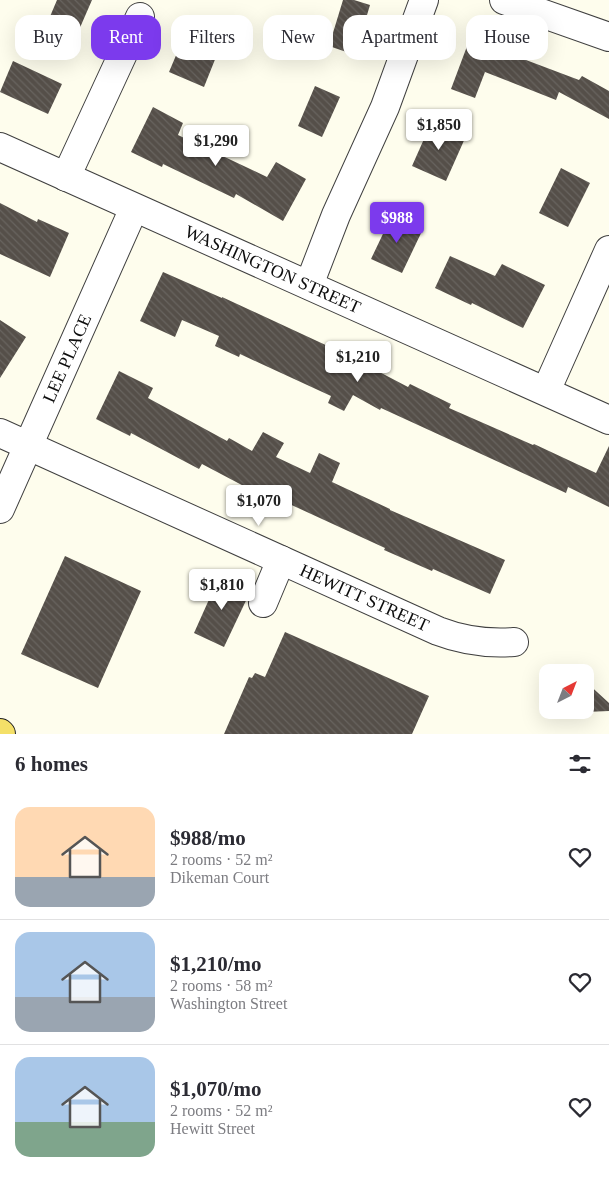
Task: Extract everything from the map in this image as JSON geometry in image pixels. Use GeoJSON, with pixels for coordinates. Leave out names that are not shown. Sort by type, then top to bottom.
{"type":"FeatureCollection","features":[{"type":"Feature","properties":{"kind":"street"},"geometry":{"type":"LineString","coordinates":[[309,285],[336,215],[385,107],[424,0]]}},
{"type":"Feature","properties":{"kind":"street"},"geometry":{"type":"LineString","coordinates":[[504,0],[548,7],[609,37]]}},
{"type":"Feature","properties":{"kind":"street"},"geometry":{"type":"LineString","coordinates":[[66,177],[120,60]]}},
{"type":"Feature","properties":{"kind":"street","name":"WASHINGTON STREET"},"geometry":{"type":"LineString","coordinates":[[0,147],[609,420]]}},
{"type":"Feature","properties":{"kind":"street","name":"LEE PLACE"},"geometry":{"type":"LineString","coordinates":[[0,509],[134,208]]}},
{"type":"Feature","properties":{"kind":"street"},"geometry":{"type":"LineString","coordinates":[[546,391],[609,250]]}},
{"type":"Feature","properties":{"kind":"street","name":"HEWITT STREET"},"geometry":{"type":"LineString","coordinates":[[0,433],[453,637],[472,642],[492,644],[514,642]]}},
{"type":"Feature","properties":{"kind":"street"},"geometry":{"type":"LineString","coordinates":[[263,603],[281,560]]}},
{"type":"Feature","properties":{"kind":"building"},"geometry":{"type":"Polygon","coordinates":[[[57,0],[92,0],[81,25],[81,15],[51,15],[57,0]]]}},
{"type":"Feature","properties":{"kind":"building"},"geometry":{"type":"Polygon","coordinates":[[[343,0],[354,0],[370,5],[367,15],[343,15],[343,51],[333,47],[333,33],[343,0]]]}},
{"type":"Feature","properties":{"kind":"building"},"geometry":{"type":"Polygon","coordinates":[[[466,49],[466,60],[526,60],[579,80],[582,76],[609,91],[609,119],[559,92],[556,100],[485,72],[475,98],[451,89],[466,49]]]}},
{"type":"Feature","properties":{"kind":"building"},"geometry":{"type":"Polygon","coordinates":[[[174,60],[215,60],[204,87],[169,72],[174,60]]]}},
{"type":"Feature","properties":{"kind":"building"},"geometry":{"type":"Polygon","coordinates":[[[13,61],[62,84],[48,114],[0,92],[13,61]]]}},
{"type":"Feature","properties":{"kind":"building"},"geometry":{"type":"Polygon","coordinates":[[[315,86],[340,97],[322,137],[298,126],[315,86]]]}},
{"type":"Feature","properties":{"kind":"building"},"geometry":{"type":"Polygon","coordinates":[[[153,107],[183,123],[178,135],[267,177],[276,162],[306,179],[283,221],[236,194],[234,198],[163,164],[162,167],[131,152],[153,107]]]}},
{"type":"Feature","properties":{"kind":"building"},"geometry":{"type":"Polygon","coordinates":[[[432,121],[466,136],[446,181],[412,166],[432,121]]]}},
{"type":"Feature","properties":{"kind":"building"},"geometry":{"type":"Polygon","coordinates":[[[561,168],[590,183],[568,227],[539,213],[561,168]]]}},
{"type":"Feature","properties":{"kind":"building"},"geometry":{"type":"Polygon","coordinates":[[[0,203],[37,222],[38,219],[69,233],[50,277],[0,254],[0,203]]]}},
{"type":"Feature","properties":{"kind":"building"},"geometry":{"type":"Polygon","coordinates":[[[392,215],[423,229],[402,273],[371,259],[392,215]]]}},
{"type":"Feature","properties":{"kind":"building"},"geometry":{"type":"Polygon","coordinates":[[[450,256],[495,276],[502,264],[545,285],[523,328],[472,303],[471,305],[435,288],[450,256]]]}},
{"type":"Feature","properties":{"kind":"building"},"geometry":{"type":"Polygon","coordinates":[[[163,272],[345,354],[408,387],[410,384],[451,404],[449,408],[596,473],[609,446],[609,507],[568,487],[566,493],[381,408],[380,410],[353,395],[344,411],[328,403],[331,396],[240,354],[239,357],[215,346],[219,336],[182,320],[175,337],[140,321],[163,272]]]}},
{"type":"Feature","properties":{"kind":"building"},"geometry":{"type":"Polygon","coordinates":[[[0,320],[26,337],[0,378],[0,320]]]}},
{"type":"Feature","properties":{"kind":"building"},"geometry":{"type":"Polygon","coordinates":[[[119,371],[153,388],[148,398],[227,441],[229,438],[252,451],[263,432],[284,443],[276,457],[310,473],[319,453],[340,463],[332,482],[390,510],[505,560],[490,594],[384,550],[385,548],[259,490],[257,493],[202,464],[199,469],[131,433],[130,436],[96,419],[119,371]]]}},
{"type":"Feature","properties":{"kind":"building"},"geometry":{"type":"Polygon","coordinates":[[[65,556],[141,591],[98,688],[21,654],[65,556]]]}},
{"type":"Feature","properties":{"kind":"building"},"geometry":{"type":"Polygon","coordinates":[[[220,575],[251,590],[224,647],[194,633],[220,575]]]}},
{"type":"Feature","properties":{"kind":"building"},"geometry":{"type":"Polygon","coordinates":[[[285,632],[429,696],[412,734],[224,734],[249,677],[252,678],[255,673],[265,677],[285,632]]]}},
{"type":"Feature","properties":{"kind":"building"},"geometry":{"type":"Polygon","coordinates":[[[594,689],[609,703],[609,711],[594,712],[594,689]]]}}]}
